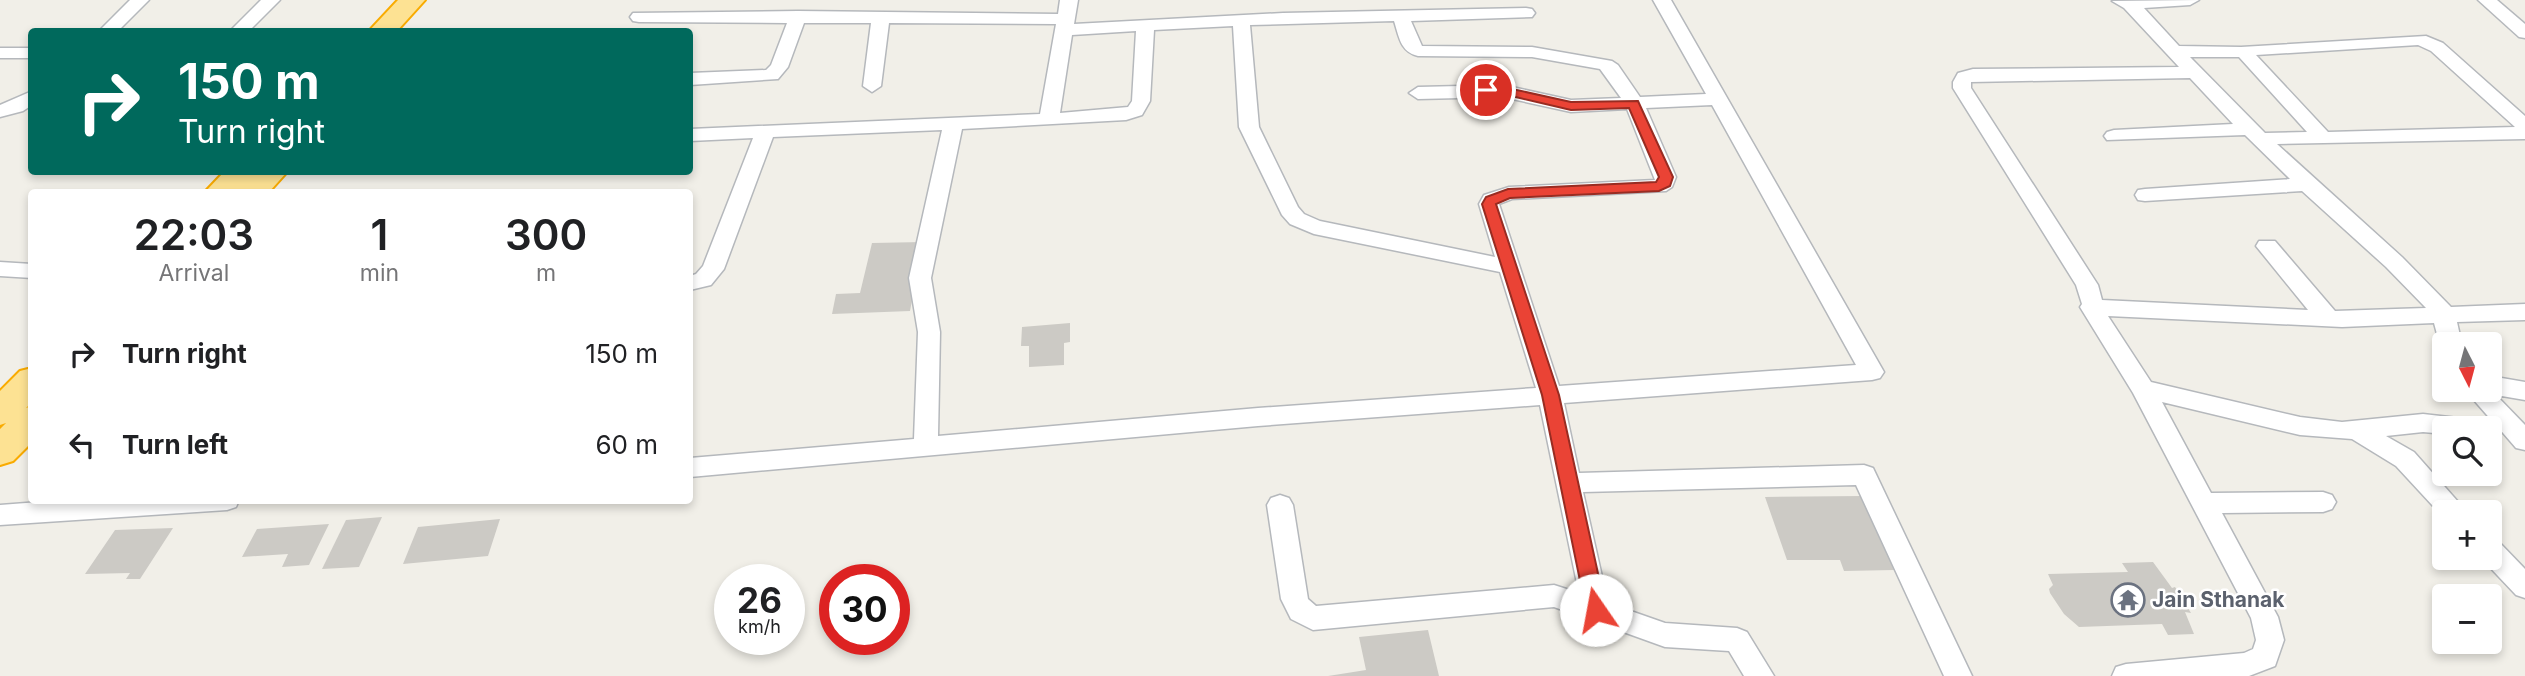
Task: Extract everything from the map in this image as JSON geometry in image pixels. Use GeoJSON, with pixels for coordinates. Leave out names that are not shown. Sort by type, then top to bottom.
{"type":"FeatureCollection","features":[{"type":"Feature","properties":{"kind":"highway"},"geometry":{"type":"LineString","coordinates":[[385,28],[412,0]]}},
{"type":"Feature","properties":{"kind":"highway"},"geometry":{"type":"LineString","coordinates":[[411,28],[437,0]]}},
{"type":"Feature","properties":{"kind":"highway"},"geometry":{"type":"LineString","coordinates":[[223,189],[238,175]]}},
{"type":"Feature","properties":{"kind":"highway"},"geometry":{"type":"LineString","coordinates":[[254,189],[269,175]]}},
{"type":"Feature","properties":{"kind":"highway"},"geometry":{"type":"LineString","coordinates":[[0,411],[28,384]]}},
{"type":"Feature","properties":{"kind":"highway"},"geometry":{"type":"LineString","coordinates":[[0,451],[28,423]]}},
{"type":"Feature","properties":{"kind":"street"},"geometry":{"type":"LineString","coordinates":[[110,28],[140,0]]}},
{"type":"Feature","properties":{"kind":"street"},"geometry":{"type":"LineString","coordinates":[[241,28],[271,0]]}},
{"type":"Feature","properties":{"kind":"street"},"geometry":{"type":"LineString","coordinates":[[693,468],[1258,417],[1871,372],[1662,0]]}},
{"type":"Feature","properties":{"kind":"street"},"geometry":{"type":"LineString","coordinates":[[2124,2],[2190,0]]}},
{"type":"Feature","properties":{"kind":"street"},"geometry":{"type":"LineString","coordinates":[[2487,0],[2525,33]]}},
{"type":"Feature","properties":{"kind":"street"},"geometry":{"type":"LineString","coordinates":[[2124,2],[2255,134],[2394,262],[2444,315],[2448,332]]}},
{"type":"Feature","properties":{"kind":"street"},"geometry":{"type":"LineString","coordinates":[[639,16],[1067,16],[1145,26],[1241,20],[1526,13]]}},
{"type":"Feature","properties":{"kind":"street"},"geometry":{"type":"LineString","coordinates":[[693,79],[771,75],[779,67],[798,16]]}},
{"type":"Feature","properties":{"kind":"street"},"geometry":{"type":"LineString","coordinates":[[1049,119],[1067,16]]}},
{"type":"Feature","properties":{"kind":"street"},"geometry":{"type":"LineString","coordinates":[[1401,16],[1411,46],[1418,51],[1532,52],[1598,62],[1612,69],[1634,103],[1666,177],[1665,183],[1659,186],[1508,194],[1492,200],[1489,204],[1550,395],[1596,610]]}},
{"type":"Feature","properties":{"kind":"street"},"geometry":{"type":"LineString","coordinates":[[872,86],[881,17]]}},
{"type":"Feature","properties":{"kind":"street"},"geometry":{"type":"LineString","coordinates":[[1241,20],[1249,127],[1283,200],[1297,219],[1314,227],[1509,267]]}},
{"type":"Feature","properties":{"kind":"street"},"geometry":{"type":"LineString","coordinates":[[693,135],[953,125],[1126,114],[1135,111],[1141,101],[1145,26]]}},
{"type":"Feature","properties":{"kind":"street"},"geometry":{"type":"LineString","coordinates":[[2174,51],[2246,52],[2254,48],[2420,40],[2437,47],[2525,126]]}},
{"type":"Feature","properties":{"kind":"street"},"geometry":{"type":"LineString","coordinates":[[2246,52],[2323,138]]}},
{"type":"Feature","properties":{"kind":"street"},"geometry":{"type":"LineString","coordinates":[[0,53],[28,53]]}},
{"type":"Feature","properties":{"kind":"street"},"geometry":{"type":"LineString","coordinates":[[2126,676],[2245,665],[2265,657],[2270,640],[2264,617],[2143,389],[2091,307],[2087,285],[1962,88],[1962,82],[1965,77],[1973,75],[2195,72]]}},
{"type":"Feature","properties":{"kind":"street"},"geometry":{"type":"LineString","coordinates":[[1418,93],[1496,90],[1571,106],[1718,99]]}},
{"type":"Feature","properties":{"kind":"street"},"geometry":{"type":"LineString","coordinates":[[0,111],[16,107],[28,100]]}},
{"type":"Feature","properties":{"kind":"street"},"geometry":{"type":"LineString","coordinates":[[926,447],[929,332],[920,278],[953,125]]}},
{"type":"Feature","properties":{"kind":"street"},"geometry":{"type":"LineString","coordinates":[[693,282],[703,280],[713,269],[765,130]]}},
{"type":"Feature","properties":{"kind":"street"},"geometry":{"type":"LineString","coordinates":[[2114,136],[2255,134],[2323,138],[2525,133]]}},
{"type":"Feature","properties":{"kind":"street"},"geometry":{"type":"LineString","coordinates":[[2145,195],[2307,184]]}},
{"type":"Feature","properties":{"kind":"street"},"geometry":{"type":"LineString","coordinates":[[2267,246],[2328,318]]}},
{"type":"Feature","properties":{"kind":"street"},"geometry":{"type":"LineString","coordinates":[[0,269],[28,271]]}},
{"type":"Feature","properties":{"kind":"street"},"geometry":{"type":"LineString","coordinates":[[2091,307],[2328,318],[2525,312]]}},
{"type":"Feature","properties":{"kind":"street"},"geometry":{"type":"LineString","coordinates":[[2502,387],[2525,391]]}},
{"type":"Feature","properties":{"kind":"street"},"geometry":{"type":"LineString","coordinates":[[2143,389],[2300,426],[2342,431],[2432,424]]}},
{"type":"Feature","properties":{"kind":"street"},"geometry":{"type":"LineString","coordinates":[[2488,402],[2521,437]]}},
{"type":"Feature","properties":{"kind":"street"},"geometry":{"type":"LineString","coordinates":[[2356,430],[2405,459],[2443,500]]}},
{"type":"Feature","properties":{"kind":"street"},"geometry":{"type":"LineString","coordinates":[[2502,432],[2521,437]]}},
{"type":"Feature","properties":{"kind":"street"},"geometry":{"type":"LineString","coordinates":[[1569,483],[1864,475],[1958,676]]}},
{"type":"Feature","properties":{"kind":"street"},"geometry":{"type":"LineString","coordinates":[[2203,503],[2323,502]]}},
{"type":"Feature","properties":{"kind":"street"},"geometry":{"type":"LineString","coordinates":[[0,515],[166,504]]}},
{"type":"Feature","properties":{"kind":"street"},"geometry":{"type":"LineString","coordinates":[[1280,505],[1295,599],[1301,611],[1313,618],[1553,596],[1665,635],[1737,640],[1760,676]]}},
{"type":"Feature","properties":{"kind":"street"},"geometry":{"type":"LineString","coordinates":[[2502,563],[2525,587]]}},
{"type":"Feature","properties":{"kind":"building"},"geometry":{"type":"Polygon","coordinates":[[[923,242],[910,311],[832,314],[836,294],[860,293],[872,243],[923,242]]]}},
{"type":"Feature","properties":{"kind":"building"},"geometry":{"type":"Polygon","coordinates":[[[1070,323],[1070,342],[1064,343],[1064,365],[1029,367],[1029,346],[1021,346],[1022,327],[1070,323]]]}},
{"type":"Feature","properties":{"kind":"building"},"geometry":{"type":"Polygon","coordinates":[[[1863,496],[1894,570],[1844,571],[1840,560],[1787,560],[1765,497],[1863,496]]]}},
{"type":"Feature","properties":{"kind":"building"},"geometry":{"type":"Polygon","coordinates":[[[382,517],[359,567],[322,569],[346,520],[382,517]]]}},
{"type":"Feature","properties":{"kind":"building"},"geometry":{"type":"Polygon","coordinates":[[[500,519],[488,556],[403,564],[418,527],[500,519]]]}},
{"type":"Feature","properties":{"kind":"building"},"geometry":{"type":"Polygon","coordinates":[[[329,524],[309,565],[282,567],[288,554],[242,557],[257,529],[329,524]]]}},
{"type":"Feature","properties":{"kind":"building"},"geometry":{"type":"Polygon","coordinates":[[[173,528],[140,579],[126,579],[130,573],[85,574],[115,530],[173,528]]]}},
{"type":"Feature","properties":{"kind":"building"},"geometry":{"type":"Polygon","coordinates":[[[2153,562],[2172,588],[2175,587],[2191,613],[2185,612],[2194,634],[2168,635],[2162,624],[2079,627],[2064,614],[2050,593],[2049,589],[2053,585],[2048,574],[2128,572],[2122,563],[2153,562]]]}},
{"type":"Feature","properties":{"kind":"building"},"geometry":{"type":"Polygon","coordinates":[[[1428,630],[1439,676],[1328,676],[1366,670],[1359,637],[1428,630]]]}},
{"type":"Feature","properties":{"kind":"place","name":"Jain Sthanak"},"geometry":{"type":"Point","coordinates":[2128,600]}},
{"type":"Feature","properties":{"kind":"route"},"geometry":{"type":"LineString","coordinates":[[1486,90],[1503,90],[1571,106],[1634,103],[1666,177],[1665,183],[1659,186],[1508,194],[1500,195],[1489,204],[1550,395],[1596,610]]}}]}
